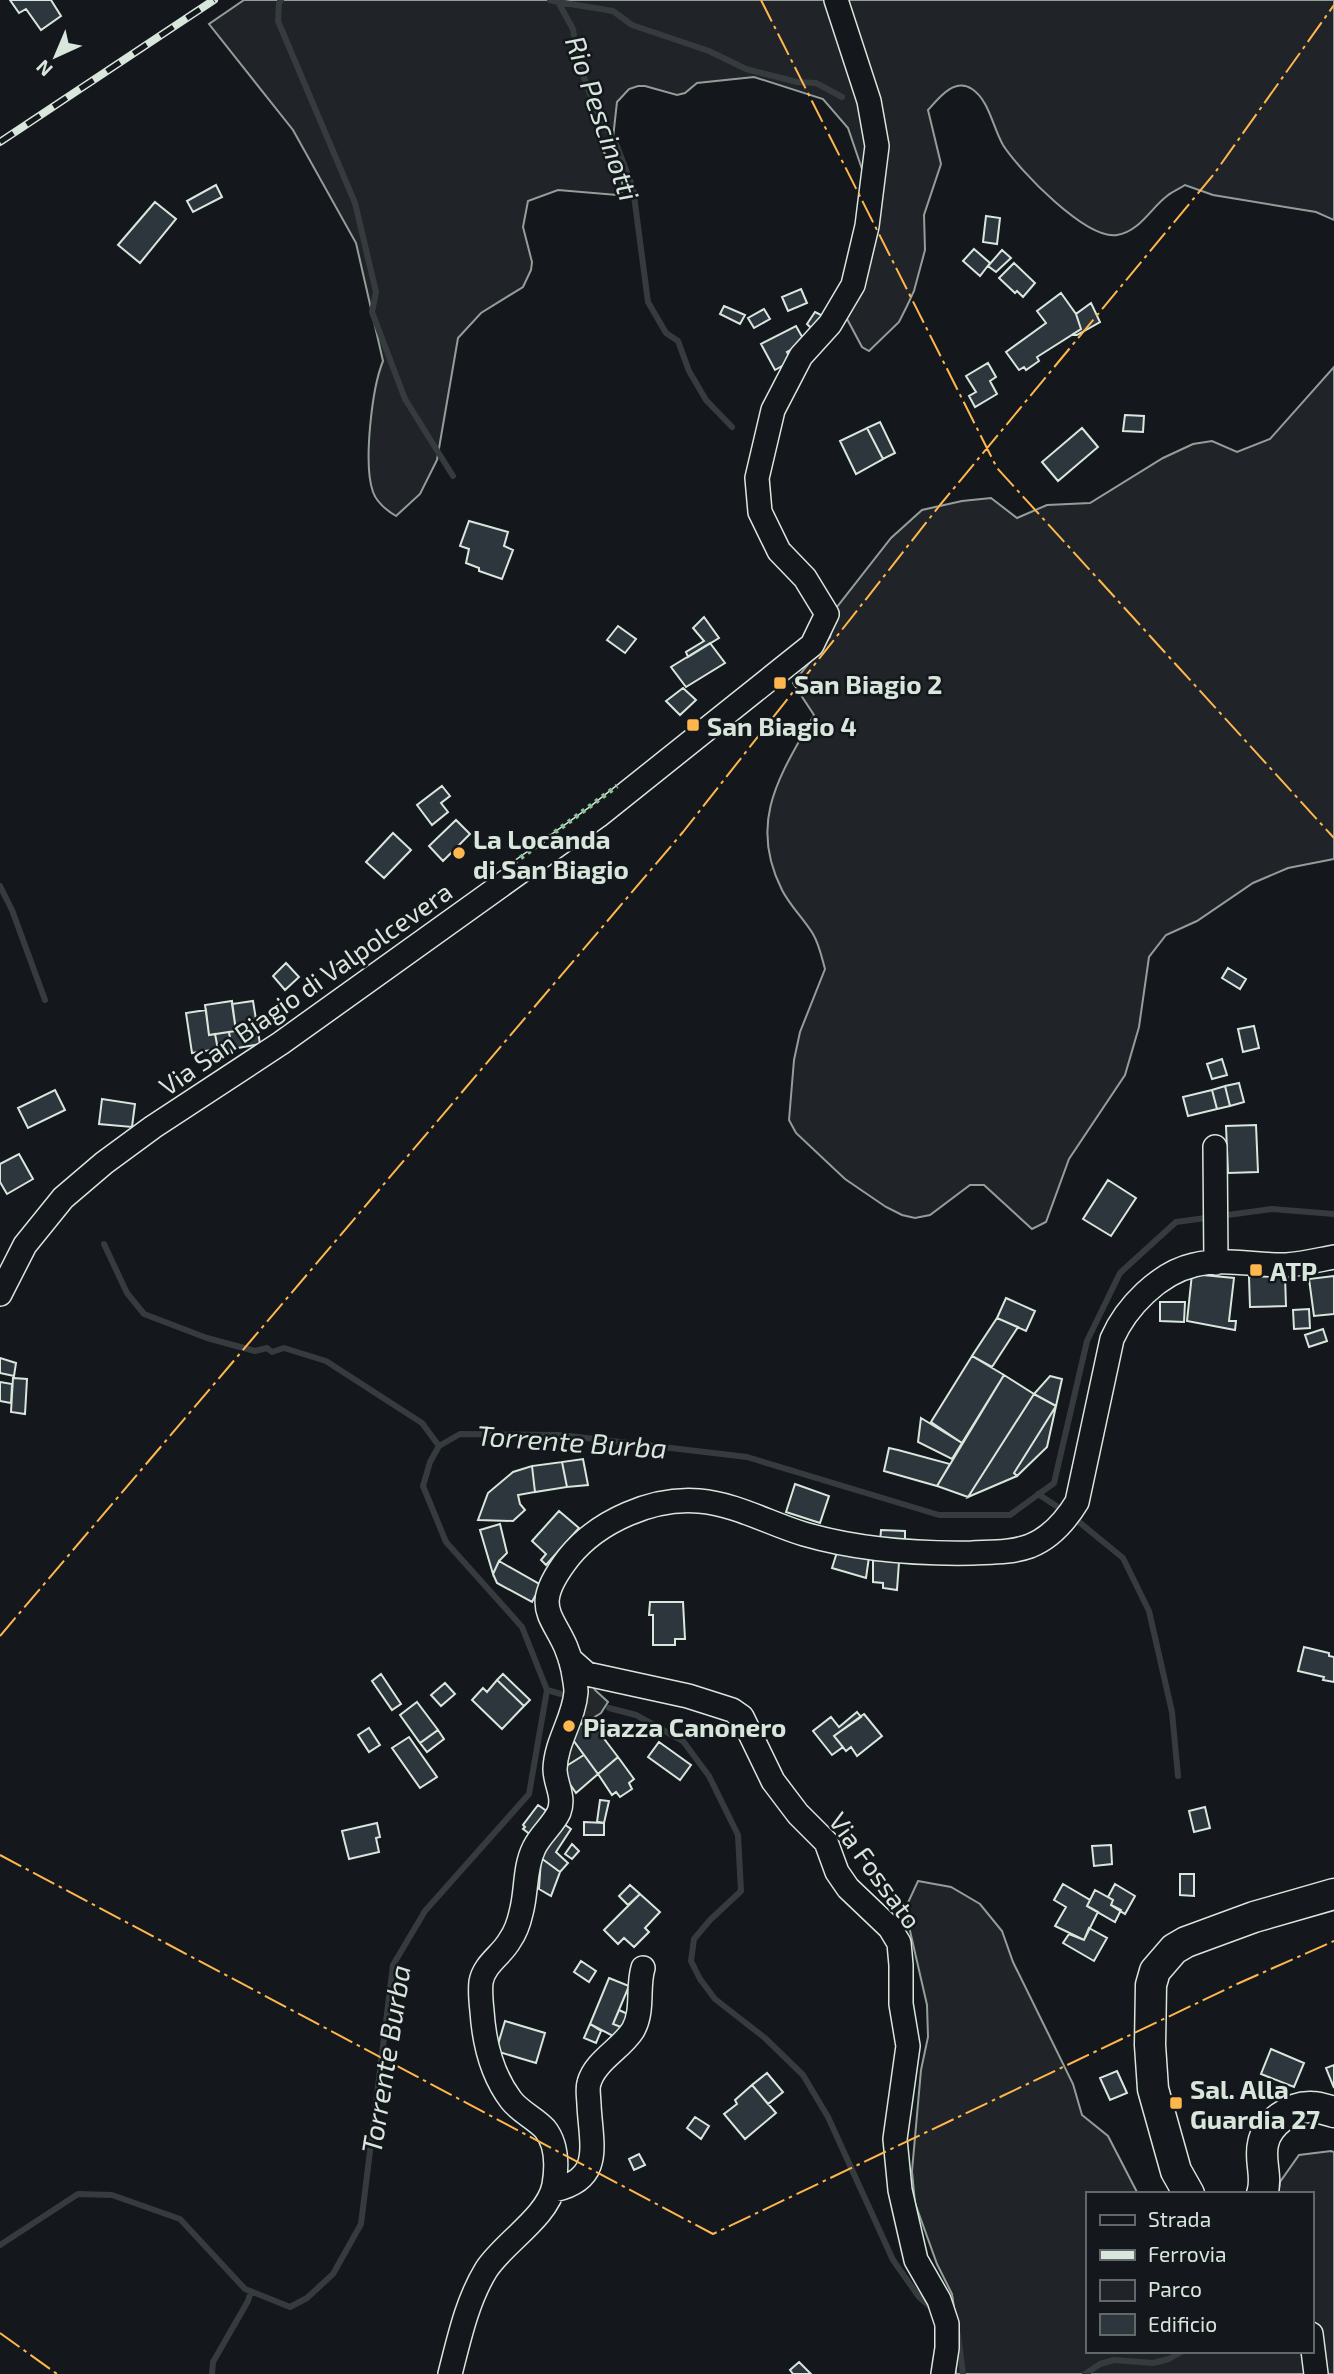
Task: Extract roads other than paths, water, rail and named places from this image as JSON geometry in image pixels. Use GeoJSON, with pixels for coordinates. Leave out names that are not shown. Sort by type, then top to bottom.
{"type":"FeatureCollection","features":[{"type":"Feature","properties":{"kind":"main road"},"geometry":{"type":"LineString","coordinates":[[1188,2192],[1176,2171],[1153,2089],[1150,1985],[1155,1971],[1161,1961],[1185,1942],[1254,1917],[1334,1895]]}},
{"type":"Feature","properties":{"kind":"main road"},"geometry":{"type":"LineString","coordinates":[[1263,2192],[1266,2183],[1262,2145],[1271,2126],[1284,2115],[1299,2108],[1313,2107],[1334,2112]]}},
{"type":"Feature","properties":{"kind":"street","name":"Via San Biagio di Valpolcevera"},"geometry":{"type":"LineString","coordinates":[[0,1294],[25,1245],[63,1198],[104,1163],[153,1127],[281,1043],[598,816],[812,645],[827,614],[805,578],[779,551],[760,512],[757,478],[773,410],[801,356],[830,324],[853,285],[866,226],[877,146],[869,101],[836,0]]}},
{"type":"Feature","properties":{"kind":"street"},"geometry":{"type":"LineString","coordinates":[[1215,1147],[1216,1263]]}},
{"type":"Feature","properties":{"kind":"street"},"geometry":{"type":"LineString","coordinates":[[450,2374],[467,2312],[487,2268],[537,2216],[554,2190],[556,2158],[547,2131],[512,2102],[491,2066],[482,2014],[481,1979],[494,1958],[509,1943],[522,1911],[533,1850],[558,1813],[561,1798],[555,1771],[561,1735],[569,1723],[576,1689],[568,1654],[547,1612],[547,1593],[557,1575],[584,1541],[626,1515],[646,1508],[697,1500],[722,1505],[803,1534],[843,1544],[917,1553],[993,1552],[1016,1550],[1034,1544],[1062,1522],[1077,1502],[1112,1339],[1119,1325],[1149,1290],[1170,1275],[1194,1265],[1288,1265],[1334,1257]]}},
{"type":"Feature","properties":{"kind":"street","name":"Via Fossato"},"geometry":{"type":"LineString","coordinates":[[568,1654],[587,1674],[688,1696],[732,1710],[742,1717],[773,1782],[798,1814],[826,1842],[837,1872],[848,1888],[890,1928],[899,1942],[901,2004],[908,2046],[895,2139],[900,2190],[916,2260],[939,2300],[947,2324],[943,2374]]}},
{"type":"Feature","properties":{"kind":"street"},"geometry":{"type":"LineString","coordinates":[[554,2190],[568,2187],[580,2179],[592,2162],[589,2084],[599,2066],[619,2048],[634,2029],[641,2002],[640,1976],[643,1968]]}},
{"type":"Feature","properties":{"kind":"street"},"geometry":{"type":"LineString","coordinates":[[1313,2350],[1316,2374]]}},
{"type":"Feature","properties":{"kind":"waterway"},"geometry":{"type":"LineString","coordinates":[[281,0],[278,21],[355,203],[376,292],[372,312],[405,399],[453,476]]}},
{"type":"Feature","properties":{"kind":"waterway","name":"Rio Pescinotti"},"geometry":{"type":"LineString","coordinates":[[550,0],[558,2],[573,29],[578,61],[595,108],[617,146],[633,188],[648,302],[666,333],[678,341],[689,371],[706,400],[732,427]]}},
{"type":"Feature","properties":{"kind":"waterway"},"geometry":{"type":"LineString","coordinates":[[558,2],[613,11],[632,25],[709,51],[746,69],[797,82],[816,83],[842,97]]}},
{"type":"Feature","properties":{"kind":"waterway"},"geometry":{"type":"LineString","coordinates":[[0,886],[12,910],[45,1000]]}},
{"type":"Feature","properties":{"kind":"waterway","name":"Torrente Burba"},"geometry":{"type":"LineString","coordinates":[[0,2245],[78,2194],[112,2195],[180,2219],[245,2289],[290,2307],[307,2298],[333,2274],[361,2224],[393,1965],[425,1911],[529,1794],[547,1690],[522,1627],[446,1542],[423,1486],[430,1462],[439,1446],[460,1434],[561,1435],[747,1457],[939,1515],[1010,1515],[1054,1483],[1087,1341],[1120,1273],[1176,1222],[1272,1209],[1334,1214]]}},
{"type":"Feature","properties":{"kind":"waterway"},"geometry":{"type":"LineString","coordinates":[[104,1244],[127,1293],[144,1314],[207,1338],[255,1351],[267,1348],[272,1352],[284,1348],[326,1361],[422,1423],[439,1446]]}},
{"type":"Feature","properties":{"kind":"waterway"},"geometry":{"type":"LineString","coordinates":[[1038,1494],[1064,1511]]}},
{"type":"Feature","properties":{"kind":"waterway"},"geometry":{"type":"LineString","coordinates":[[1073,1517],[1123,1558],[1149,1611],[1172,1712],[1178,1776]]}},
{"type":"Feature","properties":{"kind":"waterway"},"geometry":{"type":"LineString","coordinates":[[547,1690],[561,1694]]}},
{"type":"Feature","properties":{"kind":"waterway"},"geometry":{"type":"LineString","coordinates":[[609,1708],[636,1715],[683,1741],[709,1776],[738,1835],[741,1891],[694,1939],[691,1961],[715,1999],[765,2038],[803,2075],[828,2117],[893,2260],[919,2297],[934,2310]]}},
{"type":"Feature","properties":{"kind":"waterway"},"geometry":{"type":"LineString","coordinates":[[212,2374],[213,2362],[251,2291]]}},
{"type":"Feature","properties":{"kind":"waterway"},"geometry":{"type":"LineString","coordinates":[[955,2328],[963,2374]]}},
{"type":"Feature","properties":{"kind":"waterway"},"geometry":{"type":"LineString","coordinates":[[1085,2374],[1100,2364],[1114,2360],[1153,2363],[1180,2353]]}},
{"type":"Feature","properties":{"kind":"railway"},"geometry":{"type":"LineString","coordinates":[[0,142],[214,0]]}},
{"type":"Feature","properties":{"kind":"place","name":"San Biagio 2"},"geometry":{"type":"Point","coordinates":[780,683]}},
{"type":"Feature","properties":{"kind":"place","name":"San Biagio 4"},"geometry":{"type":"Point","coordinates":[693,725]}},
{"type":"Feature","properties":{"kind":"place","name":"La Locanda di San Biagio"},"geometry":{"type":"Point","coordinates":[459,853]}},
{"type":"Feature","properties":{"kind":"place","name":"ATP"},"geometry":{"type":"Point","coordinates":[1256,1270]}},
{"type":"Feature","properties":{"kind":"place","name":"Piazza Canonero"},"geometry":{"type":"Point","coordinates":[569,1726]}},
{"type":"Feature","properties":{"kind":"place","name":"Sal. Alla Guardia 27"},"geometry":{"type":"Point","coordinates":[1176,2103]}}]}
